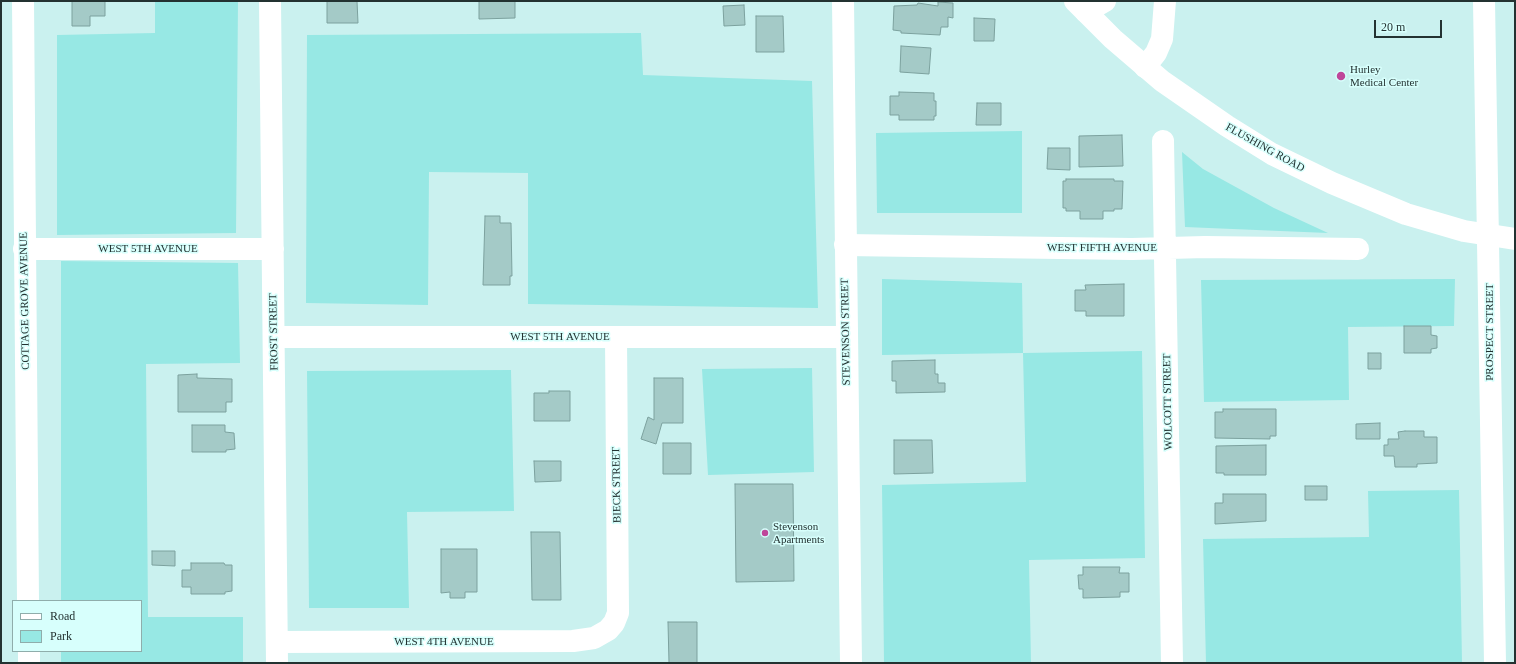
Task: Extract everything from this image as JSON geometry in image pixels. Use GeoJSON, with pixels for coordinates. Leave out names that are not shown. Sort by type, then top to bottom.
{"type":"FeatureCollection","features":[{"type":"Feature","properties":{"kind":"street","name":"COTTAGE GROVE AVENUE"},"geometry":{"type":"LineString","coordinates":[[23,1],[28,600]]}},
{"type":"Feature","properties":{"kind":"street","name":"FROST STREET"},"geometry":{"type":"LineString","coordinates":[[270,1],[277,653]]}},
{"type":"Feature","properties":{"kind":"street","name":"STEVENSON STREET"},"geometry":{"type":"LineString","coordinates":[[843,1],[851,663]]}},
{"type":"Feature","properties":{"kind":"street"},"geometry":{"type":"LineString","coordinates":[[1081,7],[1105,1]]}},
{"type":"Feature","properties":{"kind":"street"},"geometry":{"type":"LineString","coordinates":[[1145,67],[1156,53],[1162,39],[1165,1]]}},
{"type":"Feature","properties":{"kind":"street","name":"PROSPECT STREET"},"geometry":{"type":"LineString","coordinates":[[1484,1],[1495,663]]}},
{"type":"Feature","properties":{"kind":"street","name":"FLUSHING ROAD"},"geometry":{"type":"LineString","coordinates":[[1081,7],[1145,67],[1181,95],[1226,126],[1290,163],[1406,214],[1449,228],[1488,236]]}},
{"type":"Feature","properties":{"kind":"street","name":"WOLCOTT STREET"},"geometry":{"type":"LineString","coordinates":[[1163,141],[1172,663]]}},
{"type":"Feature","properties":{"kind":"street"},"geometry":{"type":"LineString","coordinates":[[1488,236],[1515,238]]}},
{"type":"Feature","properties":{"kind":"street","name":"WEST FIFTH AVENUE"},"geometry":{"type":"LineString","coordinates":[[845,245],[1358,249]]}},
{"type":"Feature","properties":{"kind":"street","name":"WEST 5TH AVENUE"},"geometry":{"type":"LineString","coordinates":[[24,249],[273,248]]}},
{"type":"Feature","properties":{"kind":"street","name":"WEST 5TH AVENUE"},"geometry":{"type":"LineString","coordinates":[[274,337],[846,337]]}},
{"type":"Feature","properties":{"kind":"street","name":"BIECK STREET"},"geometry":{"type":"LineString","coordinates":[[608,630],[617,619],[618,613],[616,337]]}},
{"type":"Feature","properties":{"kind":"street","name":"WEST 4TH AVENUE"},"geometry":{"type":"LineString","coordinates":[[277,653],[573,641],[594,638],[608,630]]}},
{"type":"Feature","properties":{"kind":"street"},"geometry":{"type":"LineString","coordinates":[[29,652],[29,663]]}},
{"type":"Feature","properties":{"kind":"green space"},"geometry":{"type":"Polygon","coordinates":[[[155,1],[238,1],[236,233],[57,235],[57,35],[155,33],[155,1]]]}},
{"type":"Feature","properties":{"kind":"green space"},"geometry":{"type":"Polygon","coordinates":[[[641,33],[643,75],[812,81],[818,308],[528,304],[528,173],[429,172],[428,305],[306,303],[307,35],[641,33]]]}},
{"type":"Feature","properties":{"kind":"green space"},"geometry":{"type":"Polygon","coordinates":[[[1022,131],[1022,213],[877,213],[876,133],[1022,131]]]}},
{"type":"Feature","properties":{"kind":"green space"},"geometry":{"type":"Polygon","coordinates":[[[1182,152],[1203,169],[1274,208],[1328,233],[1185,227],[1182,152]]]}},
{"type":"Feature","properties":{"kind":"green space"},"geometry":{"type":"Polygon","coordinates":[[[61,261],[238,263],[240,363],[146,364],[148,617],[243,617],[243,663],[61,663],[61,652],[142,652],[142,600],[61,600],[61,261]]]}},
{"type":"Feature","properties":{"kind":"green space"},"geometry":{"type":"Polygon","coordinates":[[[882,279],[1022,283],[1023,353],[882,355],[882,279]]]}},
{"type":"Feature","properties":{"kind":"green space"},"geometry":{"type":"Polygon","coordinates":[[[1455,279],[1454,326],[1348,327],[1349,400],[1204,402],[1201,280],[1455,279]]]}},
{"type":"Feature","properties":{"kind":"green space"},"geometry":{"type":"Polygon","coordinates":[[[1142,351],[1145,558],[1029,560],[1031,663],[884,663],[882,485],[1026,482],[1023,353],[1142,351]]]}},
{"type":"Feature","properties":{"kind":"green space"},"geometry":{"type":"Polygon","coordinates":[[[812,368],[814,472],[708,475],[702,369],[812,368]]]}},
{"type":"Feature","properties":{"kind":"green space"},"geometry":{"type":"Polygon","coordinates":[[[511,370],[514,511],[407,512],[409,608],[309,608],[307,371],[511,370]]]}},
{"type":"Feature","properties":{"kind":"green space"},"geometry":{"type":"Polygon","coordinates":[[[1459,490],[1462,663],[1206,663],[1203,539],[1369,537],[1368,491],[1459,490]]]}},
{"type":"Feature","properties":{"kind":"building"},"geometry":{"type":"Polygon","coordinates":[[[72,1],[105,1],[105,16],[90,16],[90,26],[72,26],[72,1]]]}},
{"type":"Feature","properties":{"kind":"building"},"geometry":{"type":"Polygon","coordinates":[[[327,1],[357,1],[358,23],[327,23],[327,1]]]}},
{"type":"Feature","properties":{"kind":"building"},"geometry":{"type":"Polygon","coordinates":[[[479,1],[515,1],[515,18],[479,19],[479,1]]]}},
{"type":"Feature","properties":{"kind":"building"},"geometry":{"type":"Polygon","coordinates":[[[938,2],[953,3],[953,18],[948,17],[948,27],[941,27],[940,35],[901,33],[901,31],[893,30],[894,6],[917,5],[918,3],[938,6],[938,2]]]}},
{"type":"Feature","properties":{"kind":"building"},"geometry":{"type":"Polygon","coordinates":[[[744,5],[745,25],[724,26],[723,6],[744,5]]]}},
{"type":"Feature","properties":{"kind":"building"},"geometry":{"type":"Polygon","coordinates":[[[756,16],[783,16],[784,52],[756,52],[756,16]]]}},
{"type":"Feature","properties":{"kind":"building"},"geometry":{"type":"Polygon","coordinates":[[[974,18],[995,19],[994,41],[974,41],[974,18]]]}},
{"type":"Feature","properties":{"kind":"building"},"geometry":{"type":"Polygon","coordinates":[[[901,46],[931,48],[929,74],[900,72],[901,46]]]}},
{"type":"Feature","properties":{"kind":"building"},"geometry":{"type":"Polygon","coordinates":[[[899,92],[934,93],[934,101],[936,101],[936,116],[934,116],[934,120],[899,120],[899,115],[890,115],[890,96],[899,96],[899,92]]]}},
{"type":"Feature","properties":{"kind":"building"},"geometry":{"type":"Polygon","coordinates":[[[977,103],[1001,103],[1001,125],[976,125],[977,103]]]}},
{"type":"Feature","properties":{"kind":"building"},"geometry":{"type":"Polygon","coordinates":[[[1122,135],[1123,166],[1079,167],[1079,136],[1122,135]]]}},
{"type":"Feature","properties":{"kind":"building"},"geometry":{"type":"Polygon","coordinates":[[[1048,148],[1070,148],[1070,170],[1047,169],[1048,148]]]}},
{"type":"Feature","properties":{"kind":"building"},"geometry":{"type":"Polygon","coordinates":[[[1066,179],[1114,179],[1114,181],[1123,181],[1122,209],[1103,211],[1103,219],[1080,219],[1080,211],[1066,211],[1066,208],[1063,208],[1063,181],[1066,181],[1066,179]]]}},
{"type":"Feature","properties":{"kind":"building"},"geometry":{"type":"Polygon","coordinates":[[[485,216],[500,216],[500,223],[511,223],[512,276],[510,276],[510,285],[483,285],[485,216]]]}},
{"type":"Feature","properties":{"kind":"building"},"geometry":{"type":"Polygon","coordinates":[[[1124,284],[1124,316],[1086,316],[1086,311],[1075,311],[1075,290],[1086,290],[1085,285],[1124,284]]]}},
{"type":"Feature","properties":{"kind":"building"},"geometry":{"type":"Polygon","coordinates":[[[1404,326],[1431,326],[1431,335],[1437,336],[1437,348],[1431,349],[1431,353],[1404,353],[1404,326]]]}},
{"type":"Feature","properties":{"kind":"building"},"geometry":{"type":"Polygon","coordinates":[[[1368,353],[1381,353],[1381,369],[1368,369],[1368,353]]]}},
{"type":"Feature","properties":{"kind":"building"},"geometry":{"type":"Polygon","coordinates":[[[935,360],[935,374],[938,374],[938,383],[945,383],[945,392],[896,393],[896,381],[892,381],[892,361],[935,360]]]}},
{"type":"Feature","properties":{"kind":"building"},"geometry":{"type":"Polygon","coordinates":[[[197,374],[197,378],[232,379],[232,402],[226,402],[226,412],[178,412],[178,375],[197,374]]]}},
{"type":"Feature","properties":{"kind":"building"},"geometry":{"type":"Polygon","coordinates":[[[654,378],[683,378],[683,423],[662,423],[656,444],[641,439],[648,417],[654,420],[654,378]]]}},
{"type":"Feature","properties":{"kind":"building"},"geometry":{"type":"Polygon","coordinates":[[[549,391],[570,391],[570,421],[534,421],[534,393],[549,393],[549,391]]]}},
{"type":"Feature","properties":{"kind":"building"},"geometry":{"type":"Polygon","coordinates":[[[1223,409],[1276,409],[1276,436],[1270,436],[1270,439],[1215,438],[1215,412],[1223,412],[1223,409]]]}},
{"type":"Feature","properties":{"kind":"building"},"geometry":{"type":"Polygon","coordinates":[[[1380,423],[1380,439],[1356,439],[1356,424],[1380,423]]]}},
{"type":"Feature","properties":{"kind":"building"},"geometry":{"type":"Polygon","coordinates":[[[192,425],[225,425],[225,432],[234,433],[235,449],[226,450],[226,452],[192,452],[192,425]]]}},
{"type":"Feature","properties":{"kind":"building"},"geometry":{"type":"Polygon","coordinates":[[[1424,431],[1424,437],[1437,437],[1437,463],[1417,464],[1417,467],[1395,467],[1394,456],[1384,456],[1384,445],[1388,445],[1388,439],[1399,439],[1398,432],[1424,431]]]}},
{"type":"Feature","properties":{"kind":"building"},"geometry":{"type":"Polygon","coordinates":[[[894,440],[932,440],[933,473],[894,474],[894,440]]]}},
{"type":"Feature","properties":{"kind":"building"},"geometry":{"type":"Polygon","coordinates":[[[663,443],[691,443],[691,474],[663,474],[663,443]]]}},
{"type":"Feature","properties":{"kind":"building"},"geometry":{"type":"Polygon","coordinates":[[[1266,445],[1266,475],[1224,475],[1224,473],[1216,473],[1216,446],[1266,445]]]}},
{"type":"Feature","properties":{"kind":"building"},"geometry":{"type":"Polygon","coordinates":[[[534,461],[561,461],[561,481],[535,482],[534,461]]]}},
{"type":"Feature","properties":{"kind":"building","name":"Stevenson Apartments"},"geometry":{"type":"Polygon","coordinates":[[[735,484],[793,484],[794,581],[736,582],[735,484]]]}},
{"type":"Feature","properties":{"kind":"building"},"geometry":{"type":"Polygon","coordinates":[[[1305,486],[1327,486],[1327,500],[1305,500],[1305,486]]]}},
{"type":"Feature","properties":{"kind":"building"},"geometry":{"type":"Polygon","coordinates":[[[1223,494],[1266,494],[1266,521],[1215,524],[1215,503],[1223,503],[1223,494]]]}},
{"type":"Feature","properties":{"kind":"building"},"geometry":{"type":"Polygon","coordinates":[[[531,532],[560,532],[561,600],[532,600],[531,532]]]}},
{"type":"Feature","properties":{"kind":"building"},"geometry":{"type":"Polygon","coordinates":[[[441,549],[477,549],[477,592],[465,592],[465,598],[450,598],[450,592],[441,593],[441,549]]]}},
{"type":"Feature","properties":{"kind":"building"},"geometry":{"type":"Polygon","coordinates":[[[152,551],[175,551],[175,566],[152,565],[152,551]]]}},
{"type":"Feature","properties":{"kind":"building"},"geometry":{"type":"Polygon","coordinates":[[[191,563],[224,563],[225,565],[232,565],[232,591],[225,592],[225,594],[191,594],[191,587],[182,587],[182,570],[191,570],[191,563]]]}},
{"type":"Feature","properties":{"kind":"building"},"geometry":{"type":"Polygon","coordinates":[[[1083,567],[1120,567],[1119,573],[1129,573],[1129,592],[1120,592],[1120,597],[1083,598],[1083,589],[1079,589],[1078,575],[1083,575],[1083,567]]]}},
{"type":"Feature","properties":{"kind":"building"},"geometry":{"type":"Polygon","coordinates":[[[668,622],[697,622],[697,663],[669,663],[668,622]]]}},
{"type":"Feature","properties":{"kind":"place","name":"Hurley Medical Center"},"geometry":{"type":"Point","coordinates":[1341,76]}},
{"type":"Feature","properties":{"kind":"place","name":"Stevenson Apartments"},"geometry":{"type":"Point","coordinates":[765,533]}}]}
